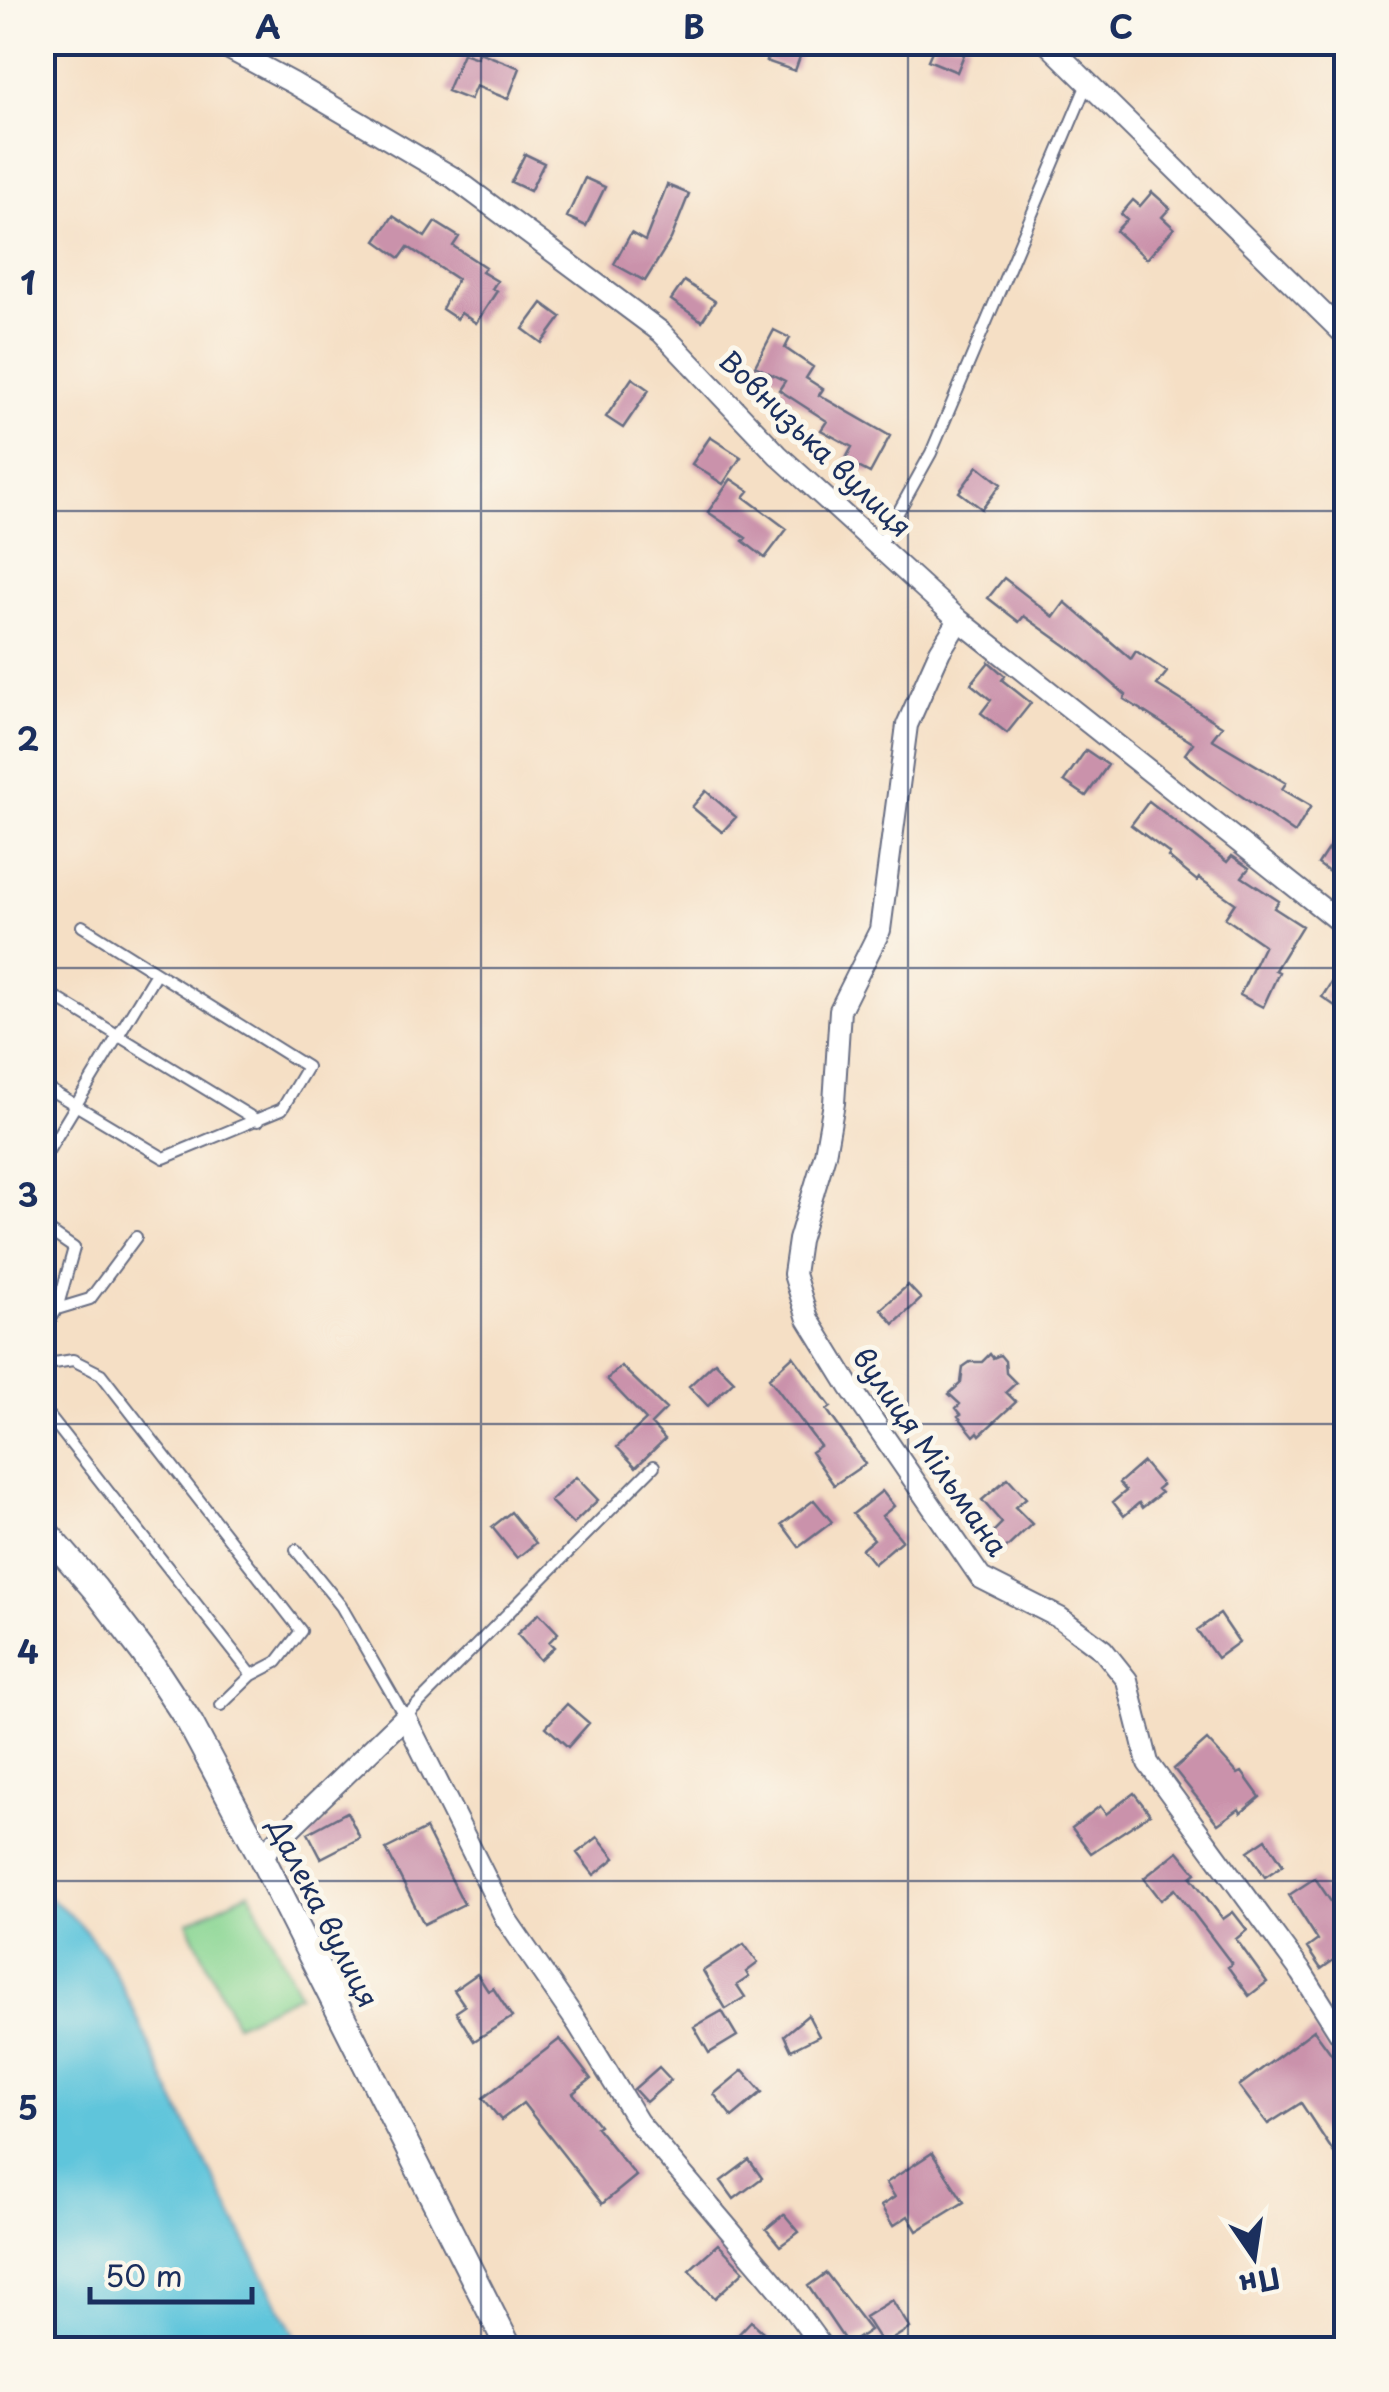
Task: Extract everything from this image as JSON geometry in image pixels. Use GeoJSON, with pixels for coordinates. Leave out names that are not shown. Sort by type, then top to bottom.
{"type":"FeatureCollection","features":[{"type":"Feature","properties":{"kind":"street","name":"Вовнизька вулиця"},"geometry":{"type":"LineString","coordinates":[[216,42],[294,82],[454,178],[645,320],[720,391],[778,454],[959,620],[1346,927]]}},
{"type":"Feature","properties":{"kind":"street"},"geometry":{"type":"LineString","coordinates":[[1046,42],[1346,336]]}},
{"type":"Feature","properties":{"kind":"street","name":"вулиця Мільмана"},"geometry":{"type":"LineString","coordinates":[[959,620],[940,651],[907,725],[880,930],[840,1010],[831,1120],[799,1240],[794,1274],[808,1319],[980,1578],[1060,1618],[1103,1650],[1126,1680],[1148,1763],[1302,1974],[1346,2043]]}},
{"type":"Feature","properties":{"kind":"street","name":"Далека вулиця"},"geometry":{"type":"LineString","coordinates":[[44,1533],[95,1589],[171,1695],[261,1856],[510,2350]]}},
{"type":"Feature","properties":{"kind":"street"},"geometry":{"type":"LineString","coordinates":[[261,1856],[405,1717],[506,1919],[578,2024],[638,2122],[781,2291],[824,2350]]}},
{"type":"Feature","properties":{"kind":"lane"},"geometry":{"type":"LineString","coordinates":[[880,545],[930,453],[1088,84]]}},
{"type":"Feature","properties":{"kind":"lane"},"geometry":{"type":"LineString","coordinates":[[42,1085],[164,1158],[282,1109],[307,1067],[82,926]]}},
{"type":"Feature","properties":{"kind":"lane"},"geometry":{"type":"LineString","coordinates":[[42,1160],[156,973]]}},
{"type":"Feature","properties":{"kind":"lane"},"geometry":{"type":"LineString","coordinates":[[42,989],[258,1121]]}},
{"type":"Feature","properties":{"kind":"lane"},"geometry":{"type":"LineString","coordinates":[[42,1226],[74,1248],[56,1309],[42,1334]]}},
{"type":"Feature","properties":{"kind":"lane"},"geometry":{"type":"LineString","coordinates":[[56,1309],[90,1298],[136,1237]]}},
{"type":"Feature","properties":{"kind":"lane"},"geometry":{"type":"LineString","coordinates":[[42,1366],[73,1360],[101,1374],[301,1631],[277,1662],[252,1675],[222,1705]]}},
{"type":"Feature","properties":{"kind":"lane"},"geometry":{"type":"LineString","coordinates":[[42,1407],[252,1675]]}},
{"type":"Feature","properties":{"kind":"lane"},"geometry":{"type":"LineString","coordinates":[[296,1550],[341,1606],[405,1717],[654,1466]]}},
{"type":"Feature","properties":{"kind":"green space"},"geometry":{"type":"Polygon","coordinates":[[[250,1892],[299,1994],[236,2024],[187,1922],[250,1892]]]}},
{"type":"Feature","properties":{"kind":"water"},"geometry":{"type":"Polygon","coordinates":[[[43,1894],[89,1935],[121,1985],[173,2097],[303,2349],[43,2349],[43,1894]]]}},
{"type":"Feature","properties":{"kind":"building"},"geometry":{"type":"Polygon","coordinates":[[[772,42],[805,42],[795,71],[766,61],[772,42]]]}},
{"type":"Feature","properties":{"kind":"building"},"geometry":{"type":"Polygon","coordinates":[[[936,42],[969,42],[957,72],[928,60],[936,42]]]}},
{"type":"Feature","properties":{"kind":"building"},"geometry":{"type":"Polygon","coordinates":[[[479,52],[520,68],[508,99],[476,86],[470,100],[447,91],[463,53],[477,58],[479,52]]]}},
{"type":"Feature","properties":{"kind":"building"},"geometry":{"type":"Polygon","coordinates":[[[525,154],[544,163],[530,191],[511,182],[525,154]]]}},
{"type":"Feature","properties":{"kind":"building"},"geometry":{"type":"Polygon","coordinates":[[[585,178],[605,187],[586,226],[567,217],[585,178]]]}},
{"type":"Feature","properties":{"kind":"building"},"geometry":{"type":"Polygon","coordinates":[[[667,185],[689,194],[671,239],[645,281],[614,264],[631,233],[645,241],[667,185]]]}},
{"type":"Feature","properties":{"kind":"building"},"geometry":{"type":"Polygon","coordinates":[[[1152,192],[1170,208],[1162,217],[1174,228],[1147,259],[1116,231],[1127,219],[1121,214],[1133,200],[1140,206],[1152,192]]]}},
{"type":"Feature","properties":{"kind":"building"},"geometry":{"type":"Polygon","coordinates":[[[393,216],[425,237],[435,222],[459,237],[453,246],[485,267],[482,272],[497,281],[492,289],[497,291],[476,323],[461,313],[457,319],[442,309],[457,279],[408,247],[400,258],[376,241],[393,216]]]}},
{"type":"Feature","properties":{"kind":"building"},"geometry":{"type":"Polygon","coordinates":[[[684,281],[715,301],[702,321],[671,300],[684,281]]]}},
{"type":"Feature","properties":{"kind":"building"},"geometry":{"type":"Polygon","coordinates":[[[542,303],[561,317],[542,343],[523,329],[542,303]]]}},
{"type":"Feature","properties":{"kind":"building"},"geometry":{"type":"Polygon","coordinates":[[[774,330],[790,338],[785,348],[813,367],[806,378],[823,389],[819,395],[890,436],[870,473],[845,460],[852,447],[821,430],[827,421],[779,390],[785,381],[755,366],[774,330]]]}},
{"type":"Feature","properties":{"kind":"building"},"geometry":{"type":"Polygon","coordinates":[[[632,378],[649,390],[623,428],[606,417],[632,378]]]}},
{"type":"Feature","properties":{"kind":"building"},"geometry":{"type":"Polygon","coordinates":[[[710,437],[741,457],[723,484],[692,464],[710,437]]]}},
{"type":"Feature","properties":{"kind":"building"},"geometry":{"type":"Polygon","coordinates":[[[978,466],[1001,484],[982,509],[959,492],[978,466]]]}},
{"type":"Feature","properties":{"kind":"building"},"geometry":{"type":"Polygon","coordinates":[[[731,479],[749,491],[744,497],[787,529],[765,558],[743,541],[746,538],[708,512],[731,479]]]}},
{"type":"Feature","properties":{"kind":"building"},"geometry":{"type":"Polygon","coordinates":[[[1004,578],[1054,617],[1065,602],[1131,659],[1136,651],[1167,672],[1157,685],[1222,726],[1212,739],[1286,783],[1282,789],[1311,806],[1295,833],[1208,773],[1185,754],[1193,743],[1124,699],[1126,695],[1083,658],[1024,616],[1019,622],[988,598],[1004,578]]]}},
{"type":"Feature","properties":{"kind":"building"},"geometry":{"type":"Polygon","coordinates":[[[989,662],[1005,676],[1002,680],[1031,703],[1007,733],[981,713],[991,700],[971,684],[989,662]]]}},
{"type":"Feature","properties":{"kind":"building"},"geometry":{"type":"Polygon","coordinates":[[[1086,750],[1108,765],[1086,796],[1064,781],[1086,750]]]}},
{"type":"Feature","properties":{"kind":"building"},"geometry":{"type":"Polygon","coordinates":[[[706,791],[736,817],[722,832],[692,807],[706,791]]]}},
{"type":"Feature","properties":{"kind":"building"},"geometry":{"type":"Polygon","coordinates":[[[1149,801],[1227,862],[1232,856],[1249,868],[1242,877],[1279,901],[1274,908],[1302,926],[1275,970],[1279,972],[1263,1007],[1240,995],[1264,945],[1225,918],[1235,903],[1199,878],[1197,881],[1168,857],[1170,854],[1131,825],[1149,801]]]}},
{"type":"Feature","properties":{"kind":"building"},"geometry":{"type":"Polygon","coordinates":[[[1335,838],[1346,846],[1346,870],[1340,880],[1318,864],[1335,838]]]}},
{"type":"Feature","properties":{"kind":"building"},"geometry":{"type":"Polygon","coordinates":[[[1346,959],[1346,995],[1338,1008],[1322,997],[1346,959]]]}},
{"type":"Feature","properties":{"kind":"building"},"geometry":{"type":"Polygon","coordinates":[[[908,1285],[921,1299],[894,1324],[881,1309],[908,1285]]]}},
{"type":"Feature","properties":{"kind":"building"},"geometry":{"type":"Polygon","coordinates":[[[990,1354],[993,1358],[1000,1355],[1005,1361],[1006,1373],[1016,1383],[1006,1392],[1016,1402],[974,1436],[958,1416],[961,1414],[956,1408],[960,1404],[949,1394],[961,1383],[963,1367],[970,1362],[982,1362],[990,1354]]]}},
{"type":"Feature","properties":{"kind":"building"},"geometry":{"type":"Polygon","coordinates":[[[793,1356],[831,1407],[827,1410],[865,1464],[834,1485],[811,1452],[820,1446],[769,1378],[793,1356]]]}},
{"type":"Feature","properties":{"kind":"building"},"geometry":{"type":"Polygon","coordinates":[[[715,1362],[734,1381],[708,1406],[689,1386],[715,1362]]]}},
{"type":"Feature","properties":{"kind":"building"},"geometry":{"type":"Polygon","coordinates":[[[621,1366],[666,1409],[651,1424],[665,1439],[636,1467],[617,1447],[646,1420],[607,1379],[621,1366]]]}},
{"type":"Feature","properties":{"kind":"building"},"geometry":{"type":"Polygon","coordinates":[[[1143,1462],[1162,1485],[1157,1489],[1161,1493],[1142,1508],[1139,1503],[1124,1516],[1113,1502],[1126,1491],[1119,1483],[1143,1462]]]}},
{"type":"Feature","properties":{"kind":"building"},"geometry":{"type":"Polygon","coordinates":[[[576,1477],[598,1500],[573,1524],[550,1501],[576,1477]]]}},
{"type":"Feature","properties":{"kind":"building"},"geometry":{"type":"Polygon","coordinates":[[[1008,1478],[1026,1498],[1015,1507],[1032,1524],[999,1555],[985,1540],[1002,1523],[982,1500],[1008,1478]]]}},
{"type":"Feature","properties":{"kind":"building"},"geometry":{"type":"Polygon","coordinates":[[[882,1491],[894,1506],[882,1516],[902,1540],[874,1564],[862,1549],[874,1539],[853,1514],[882,1491]]]}},
{"type":"Feature","properties":{"kind":"building"},"geometry":{"type":"Polygon","coordinates":[[[814,1500],[832,1522],[799,1547],[782,1524],[814,1500]]]}},
{"type":"Feature","properties":{"kind":"building"},"geometry":{"type":"Polygon","coordinates":[[[511,1512],[536,1543],[517,1558],[492,1527],[511,1512]]]}},
{"type":"Feature","properties":{"kind":"building"},"geometry":{"type":"Polygon","coordinates":[[[539,1613],[558,1633],[549,1642],[554,1647],[540,1660],[517,1634],[539,1613]]]}},
{"type":"Feature","properties":{"kind":"building"},"geometry":{"type":"Polygon","coordinates":[[[1220,1614],[1239,1642],[1217,1658],[1197,1630],[1220,1614]]]}},
{"type":"Feature","properties":{"kind":"building"},"geometry":{"type":"Polygon","coordinates":[[[567,1704],[589,1723],[568,1747],[546,1727],[567,1704]]]}},
{"type":"Feature","properties":{"kind":"building"},"geometry":{"type":"Polygon","coordinates":[[[1207,1740],[1238,1774],[1242,1772],[1260,1797],[1241,1813],[1239,1809],[1218,1824],[1174,1769],[1207,1740]]]}},
{"type":"Feature","properties":{"kind":"building"},"geometry":{"type":"Polygon","coordinates":[[[1134,1793],[1150,1814],[1091,1853],[1072,1828],[1100,1806],[1106,1814],[1134,1793]]]}},
{"type":"Feature","properties":{"kind":"building"},"geometry":{"type":"Polygon","coordinates":[[[347,1812],[360,1838],[321,1858],[308,1833],[347,1812]]]}},
{"type":"Feature","properties":{"kind":"building"},"geometry":{"type":"Polygon","coordinates":[[[426,1829],[464,1904],[424,1924],[386,1849],[426,1829]]]}},
{"type":"Feature","properties":{"kind":"building"},"geometry":{"type":"Polygon","coordinates":[[[598,1837],[615,1858],[594,1875],[577,1853],[598,1837]]]}},
{"type":"Feature","properties":{"kind":"building"},"geometry":{"type":"Polygon","coordinates":[[[1266,1839],[1283,1865],[1265,1877],[1248,1851],[1266,1839]]]}},
{"type":"Feature","properties":{"kind":"building"},"geometry":{"type":"Polygon","coordinates":[[[1178,1851],[1196,1873],[1191,1877],[1223,1919],[1233,1912],[1247,1930],[1236,1939],[1267,1982],[1249,1996],[1228,1967],[1232,1964],[1175,1889],[1161,1900],[1144,1878],[1178,1851]]]}},
{"type":"Feature","properties":{"kind":"building"},"geometry":{"type":"Polygon","coordinates":[[[1315,1878],[1338,1912],[1346,1906],[1346,1951],[1321,1969],[1307,1948],[1318,1940],[1289,1895],[1315,1878]]]}},
{"type":"Feature","properties":{"kind":"building"},"geometry":{"type":"Polygon","coordinates":[[[744,1944],[758,1963],[746,1972],[749,1977],[737,1985],[745,1997],[726,2009],[703,1971],[744,1944]]]}},
{"type":"Feature","properties":{"kind":"building"},"geometry":{"type":"Polygon","coordinates":[[[477,1974],[488,1991],[493,1988],[512,2017],[474,2041],[456,2012],[465,2006],[454,1990],[477,1974]]]}},
{"type":"Feature","properties":{"kind":"building"},"geometry":{"type":"Polygon","coordinates":[[[722,2011],[737,2036],[709,2053],[694,2027],[722,2011]]]}},
{"type":"Feature","properties":{"kind":"building"},"geometry":{"type":"Polygon","coordinates":[[[808,2015],[819,2036],[791,2050],[784,2035],[808,2015]]]}},
{"type":"Feature","properties":{"kind":"building"},"geometry":{"type":"Polygon","coordinates":[[[1314,2030],[1346,2074],[1346,2171],[1301,2103],[1268,2124],[1239,2086],[1314,2030]]]}},
{"type":"Feature","properties":{"kind":"building"},"geometry":{"type":"Polygon","coordinates":[[[560,2039],[591,2079],[573,2093],[636,2176],[602,2204],[523,2103],[501,2120],[483,2098],[560,2039]]]}},
{"type":"Feature","properties":{"kind":"building"},"geometry":{"type":"Polygon","coordinates":[[[659,2067],[671,2080],[646,2102],[634,2089],[659,2067]]]}},
{"type":"Feature","properties":{"kind":"building"},"geometry":{"type":"Polygon","coordinates":[[[743,2070],[762,2092],[732,2117],[714,2094],[743,2070]]]}},
{"type":"Feature","properties":{"kind":"building"},"geometry":{"type":"Polygon","coordinates":[[[932,2153],[964,2202],[917,2231],[908,2216],[893,2226],[881,2206],[895,2197],[886,2183],[932,2153]]]}},
{"type":"Feature","properties":{"kind":"building"},"geometry":{"type":"Polygon","coordinates":[[[749,2160],[762,2178],[734,2199],[721,2181],[749,2160]]]}},
{"type":"Feature","properties":{"kind":"building"},"geometry":{"type":"Polygon","coordinates":[[[784,2214],[799,2232],[780,2246],[766,2229],[784,2214]]]}},
{"type":"Feature","properties":{"kind":"building"},"geometry":{"type":"Polygon","coordinates":[[[718,2244],[744,2271],[715,2298],[689,2270],[718,2244]]]}},
{"type":"Feature","properties":{"kind":"building"},"geometry":{"type":"Polygon","coordinates":[[[826,2273],[870,2330],[848,2345],[808,2286],[826,2273]]]}},
{"type":"Feature","properties":{"kind":"building"},"geometry":{"type":"Polygon","coordinates":[[[892,2300],[910,2328],[883,2345],[865,2317],[892,2300]]]}},
{"type":"Feature","properties":{"kind":"building"},"geometry":{"type":"Polygon","coordinates":[[[751,2321],[783,2350],[750,2350],[736,2337],[751,2321]]]}}]}
